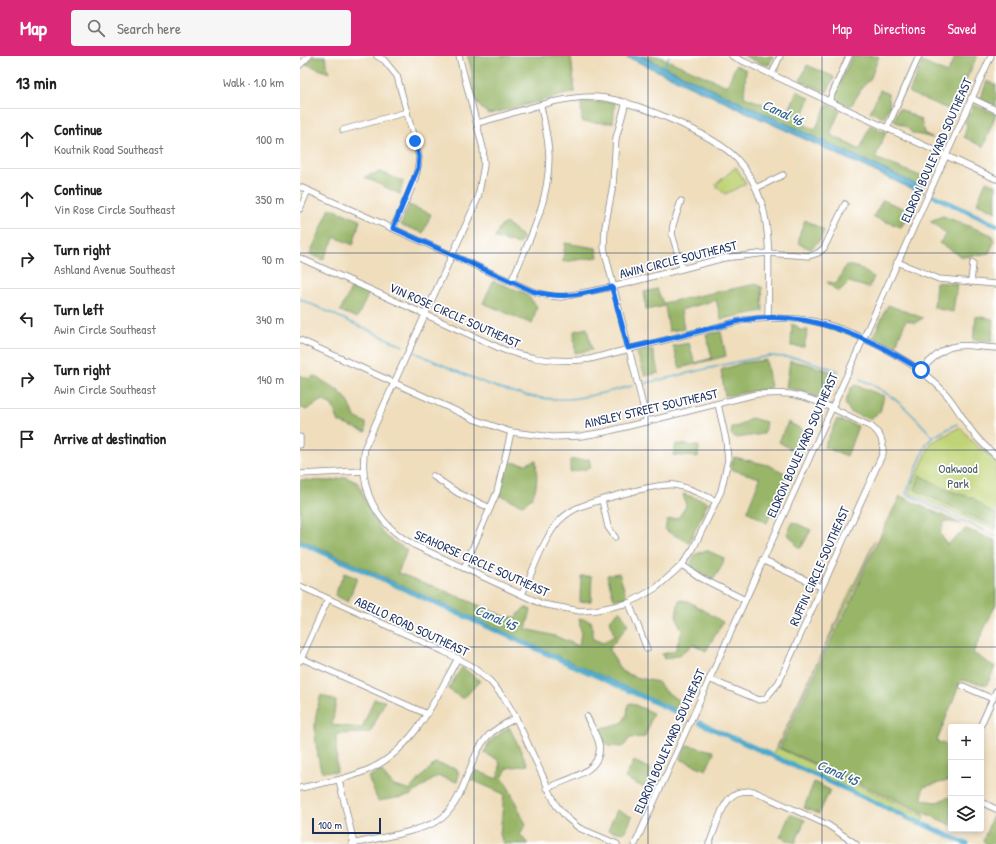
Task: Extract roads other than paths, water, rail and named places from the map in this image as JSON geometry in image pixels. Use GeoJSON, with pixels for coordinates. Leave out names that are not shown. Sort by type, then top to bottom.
{"type":"FeatureCollection","features":[{"type":"Feature","properties":{"kind":"street"},"geometry":{"type":"LineString","coordinates":[[300,65],[309,56]]}},
{"type":"Feature","properties":{"kind":"street"},"geometry":{"type":"LineString","coordinates":[[377,56],[384,60],[397,76],[417,149],[418,168],[393,228]]}},
{"type":"Feature","properties":{"kind":"street"},"geometry":{"type":"LineString","coordinates":[[452,255],[478,198],[482,183],[484,165],[483,148],[459,56]]}},
{"type":"Feature","properties":{"kind":"street"},"geometry":{"type":"LineString","coordinates":[[732,56],[996,179]]}},
{"type":"Feature","properties":{"kind":"street"},"geometry":{"type":"LineString","coordinates":[[772,74],[780,56]]}},
{"type":"Feature","properties":{"kind":"street"},"geometry":{"type":"LineString","coordinates":[[829,101],[849,56]]}},
{"type":"Feature","properties":{"kind":"street"},"geometry":{"type":"LineString","coordinates":[[887,128],[919,56]]}},
{"type":"Feature","properties":{"kind":"street","name":"ELDRON BOULEVARD SOUTHEAST"},"geometry":{"type":"LineString","coordinates":[[635,844],[990,56]]}},
{"type":"Feature","properties":{"kind":"street"},"geometry":{"type":"LineString","coordinates":[[477,124],[574,98],[594,97],[626,102],[642,107],[716,143],[736,158],[756,188],[762,203],[766,221],[768,318]]}},
{"type":"Feature","properties":{"kind":"street"},"geometry":{"type":"LineString","coordinates":[[971,98],[996,110]]}},
{"type":"Feature","properties":{"kind":"street"},"geometry":{"type":"LineString","coordinates":[[626,102],[616,138],[613,185],[603,238],[612,287],[647,422]]}},
{"type":"Feature","properties":{"kind":"street"},"geometry":{"type":"LineString","coordinates":[[511,282],[537,224],[548,178],[549,156],[541,106]]}},
{"type":"Feature","properties":{"kind":"street"},"geometry":{"type":"LineString","coordinates":[[343,130],[407,112]]}},
{"type":"Feature","properties":{"kind":"street"},"geometry":{"type":"LineString","coordinates":[[756,188],[784,175]]}},
{"type":"Feature","properties":{"kind":"street","name":"AWIN CIRCLE SOUTHEAST"},"geometry":{"type":"LineString","coordinates":[[300,187],[532,291],[548,296],[561,297],[612,287],[724,258],[767,253],[809,256],[818,253],[829,241],[845,204]]}},
{"type":"Feature","properties":{"kind":"street"},"geometry":{"type":"LineString","coordinates":[[300,209],[308,190]]}},
{"type":"Feature","properties":{"kind":"street"},"geometry":{"type":"LineString","coordinates":[[680,201],[672,234],[682,268]]}},
{"type":"Feature","properties":{"kind":"street","name":"SEAHORSE CIRCLE SOUTHEAST"},"geometry":{"type":"LineString","coordinates":[[452,255],[365,447],[363,471],[368,493],[374,508],[388,527],[400,538],[542,604],[580,611],[596,610],[629,603],[656,588],[682,565],[693,549],[716,501],[726,475],[728,460],[726,440],[718,404]]}},
{"type":"Feature","properties":{"kind":"street","name":"VIN ROSE CIRCLE SOUTHEAST"},"geometry":{"type":"LineString","coordinates":[[300,258],[504,350],[532,359],[570,362],[590,359],[628,348],[744,320],[768,318],[800,319],[832,326],[898,355],[921,370],[947,394],[971,431],[984,446],[996,456]]}},
{"type":"Feature","properties":{"kind":"street"},"geometry":{"type":"LineString","coordinates":[[897,262],[939,279],[996,284]]}},
{"type":"Feature","properties":{"kind":"street"},"geometry":{"type":"LineString","coordinates":[[971,282],[973,263]]}},
{"type":"Feature","properties":{"kind":"street","name":"AINSLEY STREET SOUTHEAST"},"geometry":{"type":"LineString","coordinates":[[300,340],[476,420],[511,432],[552,437],[581,436],[647,422],[756,394],[792,394],[811,400],[830,409]]}},
{"type":"Feature","properties":{"kind":"street"},"geometry":{"type":"LineString","coordinates":[[921,370],[936,354],[949,347],[958,345],[996,348]]}},
{"type":"Feature","properties":{"kind":"street","name":"RUFFIN CIRCLE SOUTHEAST"},"geometry":{"type":"LineString","coordinates":[[709,678],[759,700],[765,699],[779,682],[882,453],[883,442],[879,434],[872,427],[830,409]]}},
{"type":"Feature","properties":{"kind":"street"},"geometry":{"type":"LineString","coordinates":[[464,568],[497,492],[511,432]]}},
{"type":"Feature","properties":{"kind":"street"},"geometry":{"type":"LineString","coordinates":[[300,437],[300,445]]}},
{"type":"Feature","properties":{"kind":"street"},"geometry":{"type":"LineString","coordinates":[[300,474],[363,471]]}},
{"type":"Feature","properties":{"kind":"street"},"geometry":{"type":"LineString","coordinates":[[433,476],[458,494],[490,508]]}},
{"type":"Feature","properties":{"kind":"street"},"geometry":{"type":"LineString","coordinates":[[522,594],[551,533],[559,521],[571,511],[602,500],[657,486],[673,485],[691,490],[716,501]]}},
{"type":"Feature","properties":{"kind":"street"},"geometry":{"type":"LineString","coordinates":[[602,500],[608,527],[615,537]]}},
{"type":"Feature","properties":{"kind":"street"},"geometry":{"type":"LineString","coordinates":[[762,560],[821,587]]}},
{"type":"Feature","properties":{"kind":"street"},"geometry":{"type":"LineString","coordinates":[[682,565],[701,578],[744,600]]}},
{"type":"Feature","properties":{"kind":"street","name":"ABELLO ROAD SOUTHEAST"},"geometry":{"type":"LineString","coordinates":[[300,586],[458,658],[470,665],[490,681],[505,699],[516,718],[556,805],[567,818],[579,828],[617,844]]}},
{"type":"Feature","properties":{"kind":"street"},"geometry":{"type":"LineString","coordinates":[[328,599],[301,659],[427,714]]}},
{"type":"Feature","properties":{"kind":"street"},"geometry":{"type":"LineString","coordinates":[[629,603],[647,649]]}},
{"type":"Feature","properties":{"kind":"street"},"geometry":{"type":"LineString","coordinates":[[300,788],[339,780],[371,768],[398,752],[416,731],[427,714],[458,658]]}},
{"type":"Feature","properties":{"kind":"street"},"geometry":{"type":"LineString","coordinates":[[963,686],[992,699]]}},
{"type":"Feature","properties":{"kind":"street"},"geometry":{"type":"LineString","coordinates":[[981,724],[996,691]]}},
{"type":"Feature","properties":{"kind":"street"},"geometry":{"type":"LineString","coordinates":[[547,788],[591,768],[598,760],[599,744],[587,717]]}},
{"type":"Feature","properties":{"kind":"street"},"geometry":{"type":"LineString","coordinates":[[339,780],[353,844],[422,828],[442,818],[458,797],[477,753],[488,737],[503,725],[516,718]]}},
{"type":"Feature","properties":{"kind":"street"},"geometry":{"type":"LineString","coordinates":[[711,843],[727,802],[732,795],[741,791],[753,791],[828,825],[856,844]]}},
{"type":"Feature","properties":{"kind":"street"},"geometry":{"type":"LineString","coordinates":[[984,803],[996,809]]}},
{"type":"Feature","properties":{"kind":"water"},"geometry":{"type":"Polygon","coordinates":[[[625,56],[641,56],[922,187],[923,194],[625,56]]]}},
{"type":"Feature","properties":{"kind":"waterway"},"geometry":{"type":"LineString","coordinates":[[664,67],[669,56]]}},
{"type":"Feature","properties":{"kind":"waterway","name":"Canal 46"},"geometry":{"type":"LineString","coordinates":[[934,196],[996,225]]}},
{"type":"Feature","properties":{"kind":"waterway"},"geometry":{"type":"LineString","coordinates":[[300,299],[403,346]]}},
{"type":"Feature","properties":{"kind":"waterway"},"geometry":{"type":"LineString","coordinates":[[414,352],[470,377],[508,391],[528,396],[549,399],[569,399],[632,386]]}},
{"type":"Feature","properties":{"kind":"waterway"},"geometry":{"type":"LineString","coordinates":[[642,384],[736,362],[769,356],[798,358],[839,371]]}},
{"type":"Feature","properties":{"kind":"waterway"},"geometry":{"type":"LineString","coordinates":[[860,379],[892,397],[933,437]]}},
{"type":"Feature","properties":{"kind":"waterway"},"geometry":{"type":"LineString","coordinates":[[957,424],[933,437],[927,443],[906,494],[996,536]]}},
{"type":"Feature","properties":{"kind":"waterway","name":"Canal 45"},"geometry":{"type":"LineString","coordinates":[[300,542],[683,715]]}},
{"type":"Feature","properties":{"kind":"waterway","name":"Canal 45"},"geometry":{"type":"LineString","coordinates":[[700,723],[967,844]]}},
{"type":"Feature","properties":{"kind":"park label","name":"Oakwood Park"},"geometry":{"type":"Point","coordinates":[958,476]}}]}
